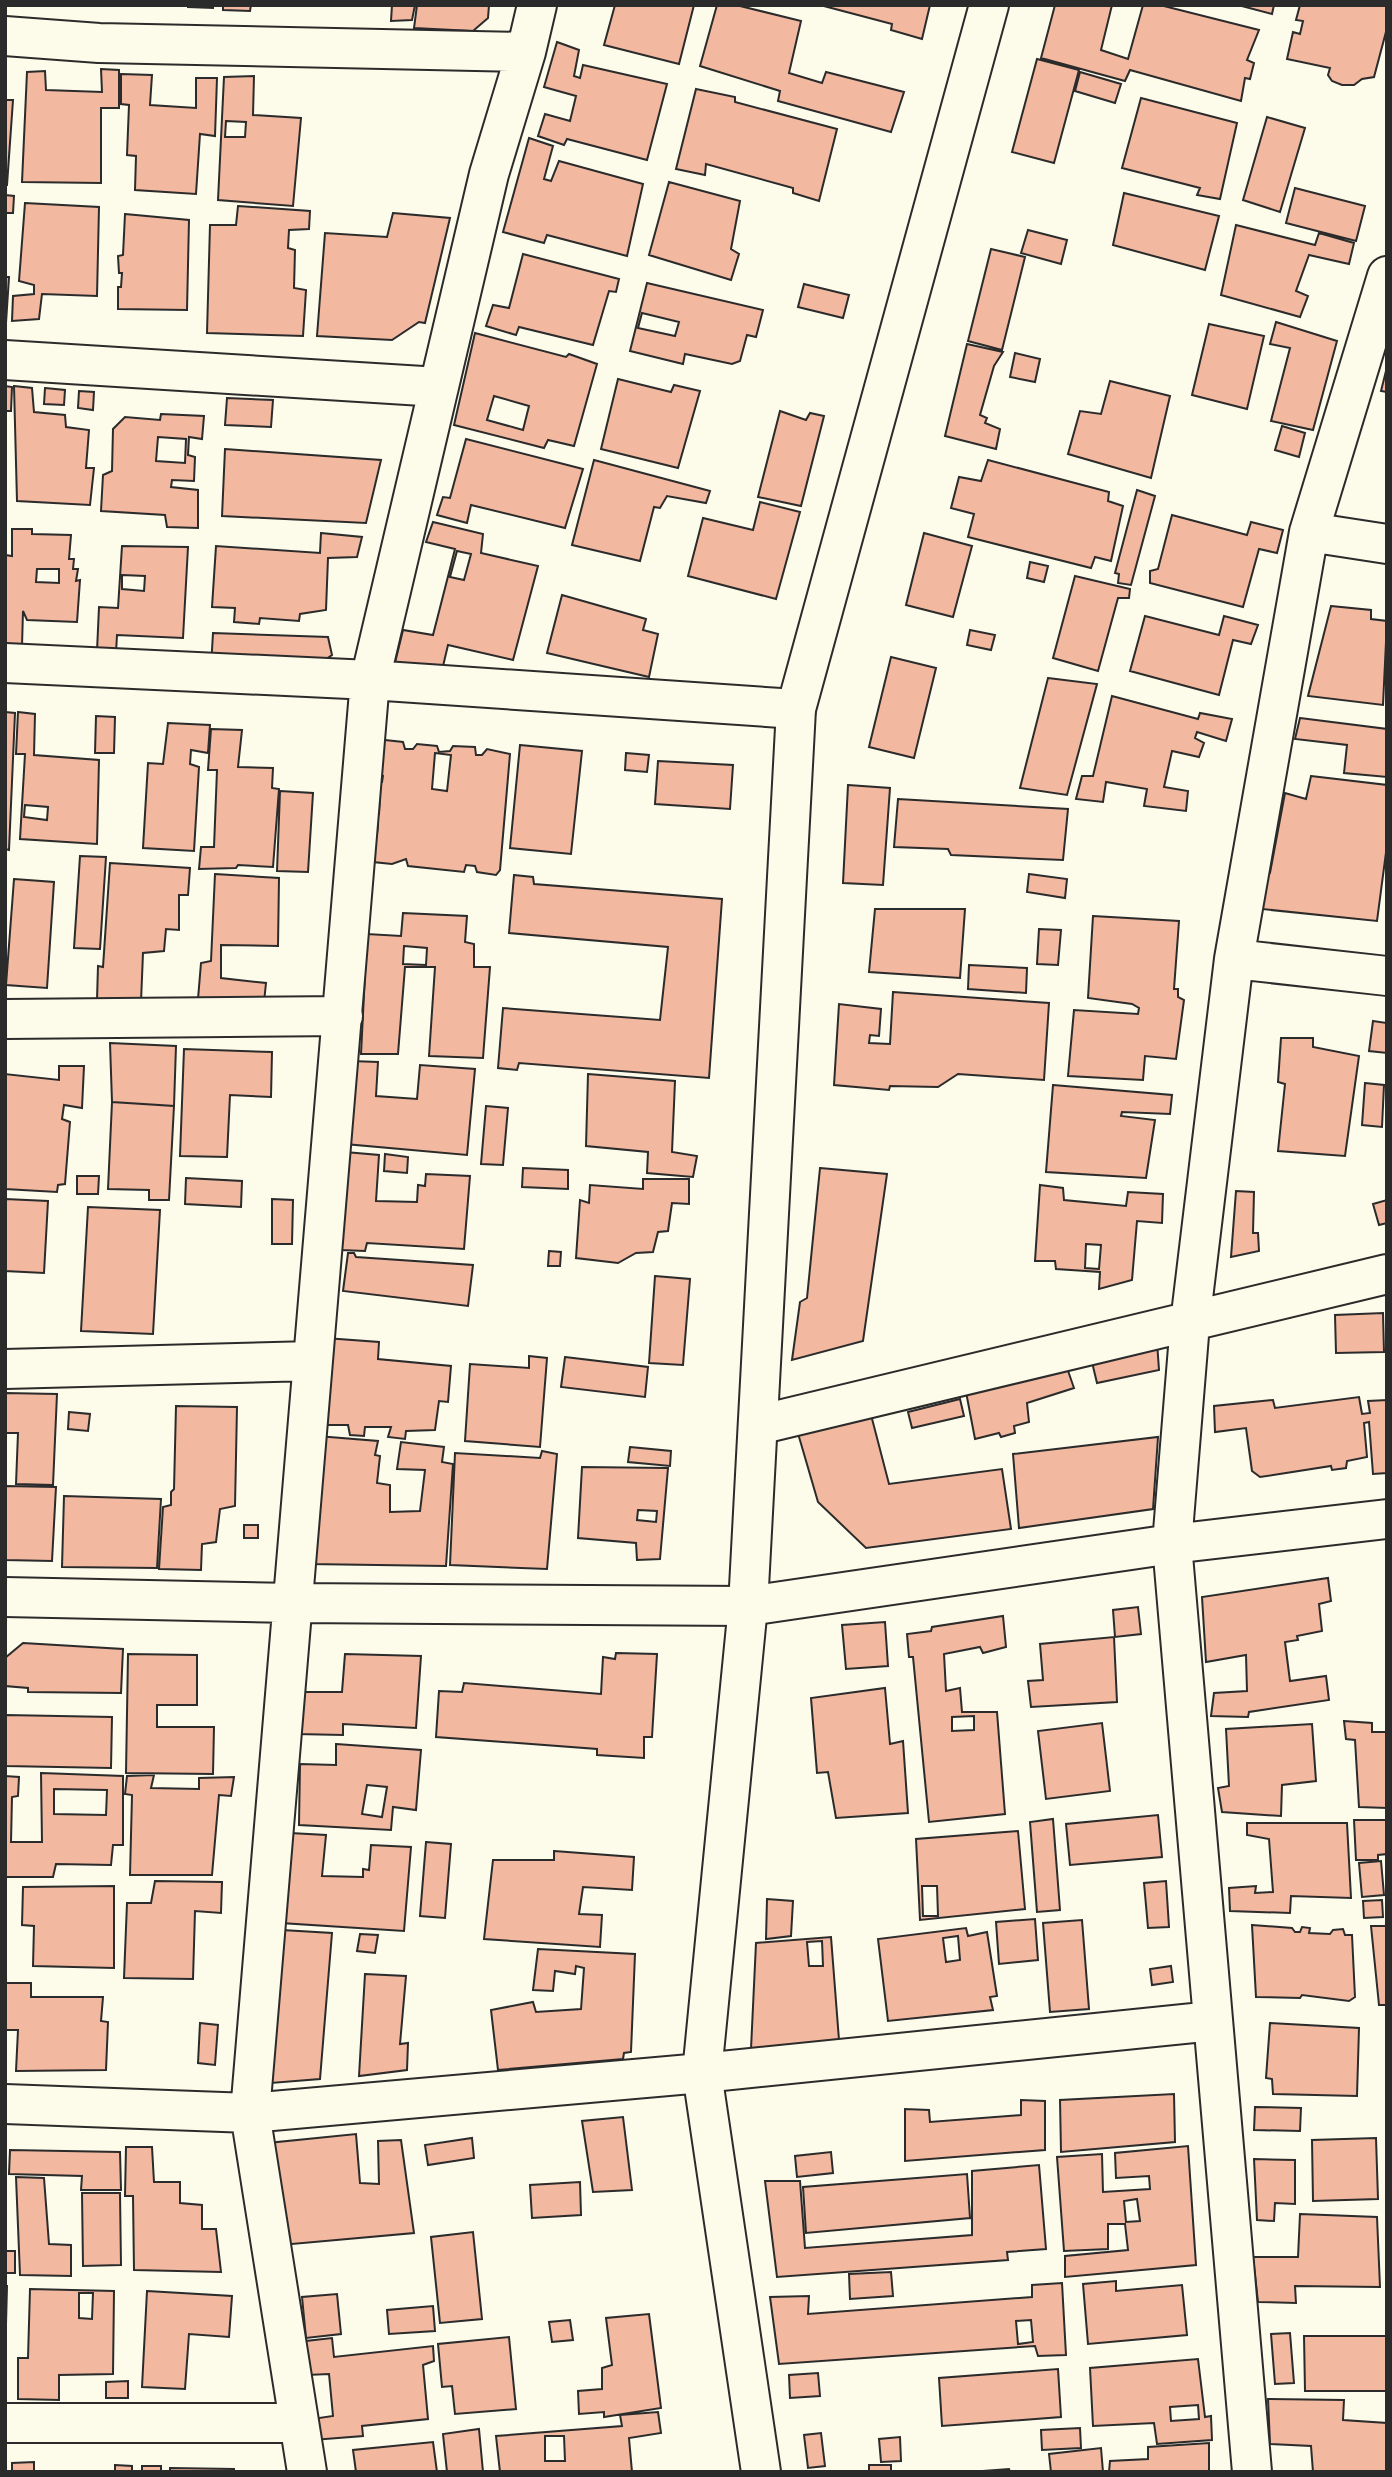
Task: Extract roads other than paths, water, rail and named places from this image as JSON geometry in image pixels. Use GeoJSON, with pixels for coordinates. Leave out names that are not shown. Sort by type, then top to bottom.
{"type":"FeatureCollection","features":[{"type":"Feature","properties":{"kind":"street"},"geometry":{"type":"LineString","coordinates":[[307,2472],[250,2113],[370,680],[489,174],[526,52],[537,5]]}},
{"type":"Feature","properties":{"kind":"street"},"geometry":{"type":"LineString","coordinates":[[761,2472],[702,2073],[748,1606],[796,709],[989,5]]}},
{"type":"Feature","properties":{"kind":"street"},"geometry":{"type":"LineString","coordinates":[[5,36],[99,43],[526,52]]}},
{"type":"Feature","properties":{"kind":"street"},"geometry":{"type":"LineString","coordinates":[[1252,2472],[1172,1544],[1190,1323],[1234,959],[1309,532],[1387,276]]}},
{"type":"Feature","properties":{"kind":"street"},"geometry":{"type":"LineString","coordinates":[[5,360],[439,387]]}},
{"type":"Feature","properties":{"kind":"street"},"geometry":{"type":"LineString","coordinates":[[1309,532],[1387,544]]}},
{"type":"Feature","properties":{"kind":"street"},"geometry":{"type":"LineString","coordinates":[[5,663],[370,680],[796,709]]}},
{"type":"Feature","properties":{"kind":"street"},"geometry":{"type":"LineString","coordinates":[[1234,959],[1387,976]]}},
{"type":"Feature","properties":{"kind":"street"},"geometry":{"type":"LineString","coordinates":[[5,1019],[343,1016]]}},
{"type":"Feature","properties":{"kind":"street"},"geometry":{"type":"LineString","coordinates":[[758,1425],[1387,1274]]}},
{"type":"Feature","properties":{"kind":"street"},"geometry":{"type":"LineString","coordinates":[[5,1369],[313,1361]]}},
{"type":"Feature","properties":{"kind":"street"},"geometry":{"type":"LineString","coordinates":[[5,1597],[293,1603],[748,1606],[1172,1544],[1387,1519]]}},
{"type":"Feature","properties":{"kind":"street"},"geometry":{"type":"LineString","coordinates":[[5,2104],[250,2113],[702,2073],[1213,2021]]}},
{"type":"Feature","properties":{"kind":"street"},"geometry":{"type":"LineString","coordinates":[[5,2423],[299,2423]]}}]}
